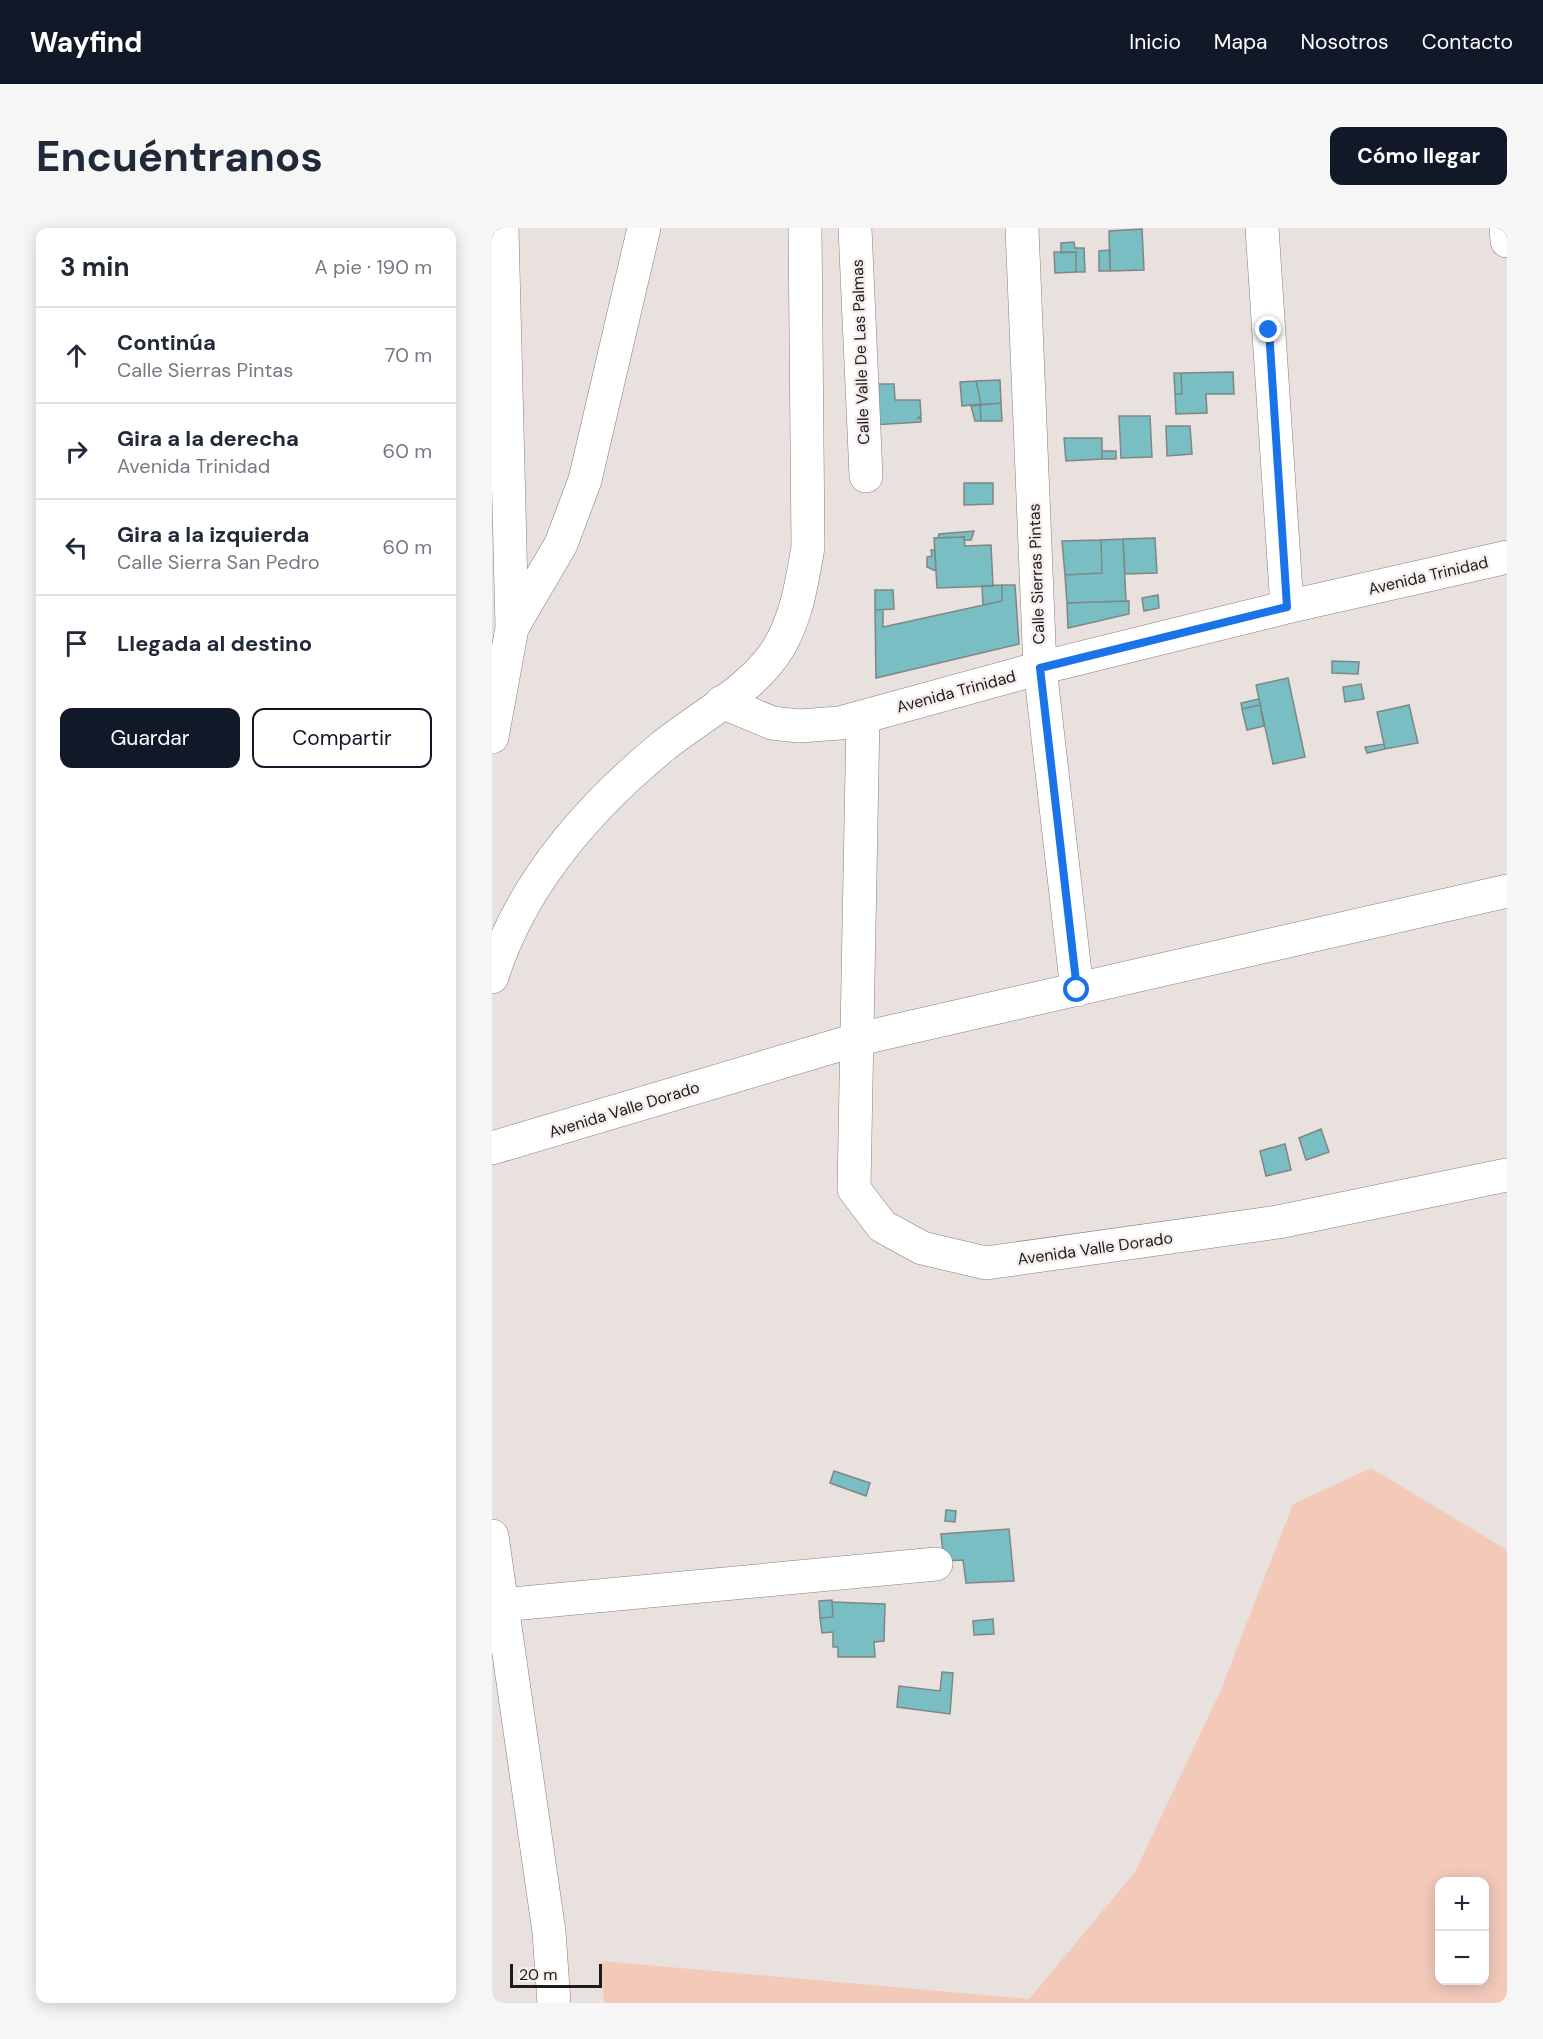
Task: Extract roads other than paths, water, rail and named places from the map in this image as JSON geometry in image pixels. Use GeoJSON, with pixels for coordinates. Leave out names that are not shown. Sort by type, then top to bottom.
{"type":"FeatureCollection","features":[{"type":"Feature","properties":{"kind":"street"},"geometry":{"type":"LineString","coordinates":[[492,737],[512,628],[502,228]]}},
{"type":"Feature","properties":{"kind":"street"},"geometry":{"type":"LineString","coordinates":[[512,628],[561,544],[585,480],[644,228]]}},
{"type":"Feature","properties":{"kind":"street"},"geometry":{"type":"LineString","coordinates":[[492,977],[502,946],[529,894],[555,854],[596,808],[662,748],[753,676],[778,648],[793,618],[802,587],[808,547],[805,228]]}},
{"type":"Feature","properties":{"kind":"street","name":"Calle Valle De Las Palmas"},"geometry":{"type":"LineString","coordinates":[[855,228],[866,476]]}},
{"type":"Feature","properties":{"kind":"street","name":"Calle Sierras Pintas"},"geometry":{"type":"LineString","coordinates":[[1022,228],[1040,668],[1077,990]]}},
{"type":"Feature","properties":{"kind":"street"},"geometry":{"type":"LineString","coordinates":[[1262,228],[1287,607]]}},
{"type":"Feature","properties":{"kind":"street"},"geometry":{"type":"LineString","coordinates":[[1506,228],[1507,241]]}},
{"type":"Feature","properties":{"kind":"street","name":"Avenida Trinidad"},"geometry":{"type":"LineString","coordinates":[[722,702],[772,723],[799,726],[840,723],[1040,668],[1287,607],[1507,549]]}},
{"type":"Feature","properties":{"kind":"street"},"geometry":{"type":"LineString","coordinates":[[859,1039],[862,717]]}},
{"type":"Feature","properties":{"kind":"street","name":"Avenida Valle Dorado"},"geometry":{"type":"LineString","coordinates":[[492,1148],[859,1039],[1507,891]]}},
{"type":"Feature","properties":{"kind":"street","name":"Avenida Valle Dorado"},"geometry":{"type":"LineString","coordinates":[[859,1039],[854,1188],[882,1226],[922,1248],[986,1263],[1278,1221],[1507,1175]]}},
{"type":"Feature","properties":{"kind":"street"},"geometry":{"type":"LineString","coordinates":[[492,1536],[549,1932],[554,2003]]}},
{"type":"Feature","properties":{"kind":"street"},"geometry":{"type":"LineString","coordinates":[[502,1605],[936,1564]]}}]}
